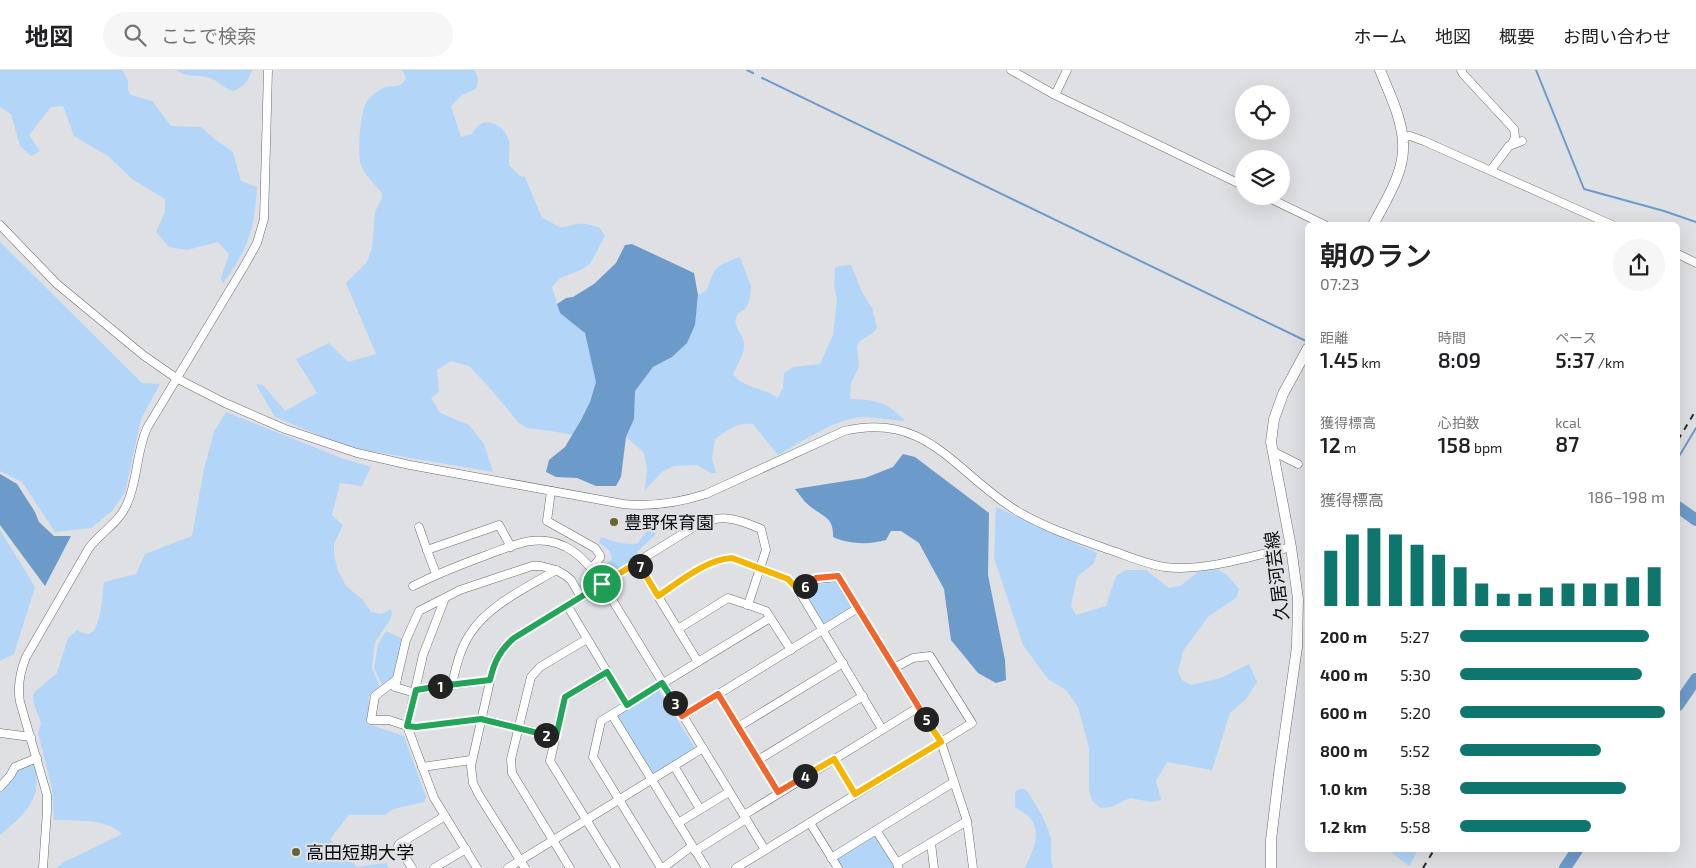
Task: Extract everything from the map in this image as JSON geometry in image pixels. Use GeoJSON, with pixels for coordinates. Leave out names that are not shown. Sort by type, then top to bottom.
{"type":"FeatureCollection","features":[{"type":"Feature","properties":{"kind":"main road"},"geometry":{"type":"LineString","coordinates":[[1374,222],[1398,174],[1402,159],[1403,143],[1392,102],[1380,70]]}},
{"type":"Feature","properties":{"kind":"main road","name":"久居河芸線"},"geometry":{"type":"LineString","coordinates":[[1271,868],[1279,774],[1297,647],[1298,599],[1291,547],[1271,442],[1276,411],[1305,352]]}},
{"type":"Feature","properties":{"kind":"street"},"geometry":{"type":"LineString","coordinates":[[43,868],[47,794],[18,692],[20,672],[26,657],[88,548],[112,526],[128,504],[145,433],[246,263],[260,236],[265,211],[268,70]]}},
{"type":"Feature","properties":{"kind":"street"},"geometry":{"type":"LineString","coordinates":[[1011,70],[1055,95],[1235,182]]}},
{"type":"Feature","properties":{"kind":"street"},"geometry":{"type":"LineString","coordinates":[[1055,95],[1068,70]]}},
{"type":"Feature","properties":{"kind":"street"},"geometry":{"type":"LineString","coordinates":[[1461,70],[1514,128],[1515,137],[1512,144],[1491,170]]}},
{"type":"Feature","properties":{"kind":"street"},"geometry":{"type":"LineString","coordinates":[[1402,137],[1410,136],[1424,141],[1605,222]]}},
{"type":"Feature","properties":{"kind":"street"},"geometry":{"type":"LineString","coordinates":[[1512,144],[1522,142]]}},
{"type":"Feature","properties":{"kind":"street"},"geometry":{"type":"LineString","coordinates":[[1284,205],[1319,222]]}},
{"type":"Feature","properties":{"kind":"street"},"geometry":{"type":"LineString","coordinates":[[0,225],[56,284],[143,356],[176,378],[225,403],[285,429],[347,450],[410,465],[552,491],[631,505],[656,506],[706,494],[844,431],[863,427],[884,427],[910,433],[930,443],[1002,500],[1042,525],[1146,562],[1165,567],[1199,568],[1291,547]]}},
{"type":"Feature","properties":{"kind":"street"},"geometry":{"type":"LineString","coordinates":[[1680,255],[1696,263]]}},
{"type":"Feature","properties":{"kind":"street"},"geometry":{"type":"LineString","coordinates":[[1272,451],[1298,464]]}},
{"type":"Feature","properties":{"kind":"street"},"geometry":{"type":"LineString","coordinates":[[552,491],[548,521],[594,548],[600,555],[600,558],[592,568]]}},
{"type":"Feature","properties":{"kind":"street"},"geometry":{"type":"LineString","coordinates":[[522,864],[479,795],[472,778],[471,760],[490,680],[497,657],[504,647],[514,638],[703,522],[727,518],[741,520],[760,530],[766,550],[748,605]]}},
{"type":"Feature","properties":{"kind":"street"},"geometry":{"type":"LineString","coordinates":[[428,550],[500,525],[511,547]]}},
{"type":"Feature","properties":{"kind":"street"},"geometry":{"type":"LineString","coordinates":[[419,527],[436,574]]}},
{"type":"Feature","properties":{"kind":"street"},"geometry":{"type":"LineString","coordinates":[[414,586],[436,574],[530,541],[558,544],[582,557],[602,584],[765,850]]}},
{"type":"Feature","properties":{"kind":"street"},"geometry":{"type":"LineString","coordinates":[[658,596],[717,560],[732,558],[788,579],[799,591],[882,729]]}},
{"type":"Feature","properties":{"kind":"street"},"geometry":{"type":"LineString","coordinates":[[638,562],[698,662]]}},
{"type":"Feature","properties":{"kind":"street"},"geometry":{"type":"LineString","coordinates":[[490,680],[452,684],[415,691],[395,687],[406,640],[419,611],[460,590],[532,566],[556,570],[571,580],[581,597]]}},
{"type":"Feature","properties":{"kind":"street"},"geometry":{"type":"LineString","coordinates":[[452,684],[462,648],[476,624],[492,609],[556,570]]}},
{"type":"Feature","properties":{"kind":"street"},"geometry":{"type":"LineString","coordinates":[[799,591],[816,578],[838,576],[941,742],[967,821],[973,868]]}},
{"type":"Feature","properties":{"kind":"street"},"geometry":{"type":"LineString","coordinates":[[445,598],[426,647],[407,726],[434,798],[477,868]]}},
{"type":"Feature","properties":{"kind":"street"},"geometry":{"type":"LineString","coordinates":[[678,629],[728,598],[766,610],[791,650]]}},
{"type":"Feature","properties":{"kind":"street"},"geometry":{"type":"LineString","coordinates":[[567,606],[627,705]]}},
{"type":"Feature","properties":{"kind":"street"},"geometry":{"type":"LineString","coordinates":[[682,716],[858,608]]}},
{"type":"Feature","properties":{"kind":"street"},"geometry":{"type":"LineString","coordinates":[[770,618],[601,721],[593,757],[662,868],[745,817],[778,792],[919,707]]}},
{"type":"Feature","properties":{"kind":"street"},"geometry":{"type":"LineString","coordinates":[[570,868],[512,773],[511,759],[531,677],[535,672],[587,640]]}},
{"type":"Feature","properties":{"kind":"street"},"geometry":{"type":"LineString","coordinates":[[736,868],[972,723],[930,656],[913,658],[894,668]]}},
{"type":"Feature","properties":{"kind":"street"},"geometry":{"type":"LineString","coordinates":[[738,727],[843,663]]}},
{"type":"Feature","properties":{"kind":"street"},"geometry":{"type":"LineString","coordinates":[[607,672],[565,697],[550,761],[616,868]]}},
{"type":"Feature","properties":{"kind":"street"},"geometry":{"type":"LineString","coordinates":[[397,679],[374,696],[371,720],[389,720],[416,727],[481,719],[556,737]]}},
{"type":"Feature","properties":{"kind":"street"},"geometry":{"type":"LineString","coordinates":[[718,694],[778,792]]}},
{"type":"Feature","properties":{"kind":"street"},"geometry":{"type":"LineString","coordinates":[[758,760],[863,696]]}},
{"type":"Feature","properties":{"kind":"street"},"geometry":{"type":"LineString","coordinates":[[612,714],[706,868]]}},
{"type":"Feature","properties":{"kind":"street"},"geometry":{"type":"LineString","coordinates":[[0,734],[31,738]]}},
{"type":"Feature","properties":{"kind":"street"},"geometry":{"type":"LineString","coordinates":[[508,868],[522,864],[554,841],[703,748]]}},
{"type":"Feature","properties":{"kind":"street"},"geometry":{"type":"LineString","coordinates":[[0,787],[15,767],[37,758]]}},
{"type":"Feature","properties":{"kind":"street"},"geometry":{"type":"LineString","coordinates":[[834,759],[855,794]]}},
{"type":"Feature","properties":{"kind":"street"},"geometry":{"type":"LineString","coordinates":[[422,767],[471,760]]}},
{"type":"Feature","properties":{"kind":"street"},"geometry":{"type":"LineString","coordinates":[[674,766],[700,809]]}},
{"type":"Feature","properties":{"kind":"street"},"geometry":{"type":"LineString","coordinates":[[831,858],[954,782]]}},
{"type":"Feature","properties":{"kind":"street"},"geometry":{"type":"LineString","coordinates":[[678,823],[729,792]]}},
{"type":"Feature","properties":{"kind":"street"},"geometry":{"type":"LineString","coordinates":[[412,868],[398,846],[399,844],[445,816]]}},
{"type":"Feature","properties":{"kind":"street"},"geometry":{"type":"LineString","coordinates":[[876,830],[898,866],[967,821]]}},
{"type":"Feature","properties":{"kind":"street"},"geometry":{"type":"LineString","coordinates":[[810,823],[838,868]]}},
{"type":"Feature","properties":{"kind":"street"},"geometry":{"type":"LineString","coordinates":[[931,843],[934,868]]}},
{"type":"Feature","properties":{"kind":"street"},"geometry":{"type":"LineString","coordinates":[[434,868],[466,849]]}},
{"type":"Feature","properties":{"kind":"shaded area"},"geometry":{"type":"Polygon","coordinates":[[[0,70],[122,70],[128,80],[128,90],[131,95],[152,101],[171,126],[201,127],[233,152],[241,181],[257,187],[256,202],[249,238],[239,260],[223,283],[221,278],[229,254],[218,242],[187,250],[169,247],[156,232],[165,212],[165,199],[132,179],[108,156],[74,136],[63,106],[51,107],[29,135],[40,151],[31,156],[20,146],[11,114],[0,107],[0,70]]]}},
{"type":"Feature","properties":{"kind":"shaded area"},"geometry":{"type":"Polygon","coordinates":[[[176,70],[252,70],[246,83],[234,91],[210,78],[188,75],[176,70]]]}},
{"type":"Feature","properties":{"kind":"shaded area"},"geometry":{"type":"Polygon","coordinates":[[[402,70],[474,70],[478,79],[476,89],[462,95],[451,106],[461,137],[472,134],[478,126],[484,123],[493,123],[498,126],[508,137],[509,165],[520,176],[525,177],[542,218],[560,227],[576,224],[594,226],[600,228],[605,236],[590,264],[581,270],[560,278],[552,287],[560,313],[585,332],[596,382],[590,402],[573,435],[527,428],[518,422],[469,366],[451,361],[437,370],[439,392],[431,398],[440,413],[469,425],[484,444],[493,472],[347,447],[275,417],[256,384],[263,385],[285,411],[317,393],[296,359],[329,343],[348,362],[376,354],[346,283],[367,262],[372,248],[375,212],[382,198],[382,193],[367,176],[361,165],[359,143],[364,109],[373,94],[383,88],[396,86],[404,82],[406,78],[402,70]]]}},
{"type":"Feature","properties":{"kind":"shaded area"},"geometry":{"type":"Polygon","coordinates":[[[0,242],[142,383],[160,384],[141,419],[125,492],[112,511],[91,528],[55,532],[22,482],[0,471],[0,242]]]}},
{"type":"Feature","properties":{"kind":"shaded area"},"geometry":{"type":"Polygon","coordinates":[[[632,244],[694,273],[698,295],[695,325],[687,343],[672,357],[653,367],[635,391],[634,419],[626,437],[621,477],[616,486],[596,486],[577,478],[556,477],[546,472],[549,460],[565,447],[590,402],[596,382],[585,333],[560,313],[557,304],[594,284],[616,263],[625,245],[632,244]]]}},
{"type":"Feature","properties":{"kind":"shaded area"},"geometry":{"type":"Polygon","coordinates":[[[740,257],[751,288],[747,306],[738,314],[735,322],[744,340],[742,356],[733,374],[737,379],[778,398],[783,388],[784,373],[793,367],[820,364],[833,335],[837,300],[834,284],[835,268],[851,265],[863,294],[872,308],[877,328],[860,341],[857,346],[859,367],[851,383],[850,399],[880,403],[899,414],[905,421],[867,417],[852,418],[830,426],[778,455],[753,424],[742,424],[733,427],[715,439],[712,459],[716,473],[711,473],[697,465],[674,466],[663,471],[645,490],[647,469],[644,453],[626,437],[634,419],[634,391],[653,367],[672,357],[698,305],[698,295],[707,290],[714,271],[721,265],[740,257]]]}},
{"type":"Feature","properties":{"kind":"shaded area"},"geometry":{"type":"Polygon","coordinates":[[[226,412],[344,459],[371,467],[362,486],[340,483],[332,515],[343,525],[334,544],[334,554],[337,568],[346,586],[362,599],[371,612],[382,614],[391,609],[390,620],[375,642],[372,668],[380,687],[369,696],[368,724],[404,736],[426,797],[424,802],[393,809],[385,815],[349,815],[330,839],[357,867],[386,863],[389,868],[57,868],[65,861],[122,834],[108,825],[99,823],[54,820],[52,788],[38,733],[41,723],[33,701],[33,695],[57,673],[68,638],[77,630],[88,634],[93,632],[99,620],[104,582],[136,574],[145,554],[192,536],[204,469],[214,432],[226,412]]]}},
{"type":"Feature","properties":{"kind":"shaded area"},"geometry":{"type":"Polygon","coordinates":[[[903,454],[915,457],[989,513],[988,575],[1005,660],[1006,680],[996,683],[978,673],[951,640],[944,589],[919,543],[901,531],[891,531],[886,540],[873,543],[852,542],[833,537],[830,522],[811,507],[795,489],[865,478],[893,467],[903,454]]]}},
{"type":"Feature","properties":{"kind":"shaded area"},"geometry":{"type":"Polygon","coordinates":[[[0,474],[17,484],[35,512],[39,522],[54,536],[71,536],[45,586],[0,525],[0,474]]]}},
{"type":"Feature","properties":{"kind":"shaded area"},"geometry":{"type":"Polygon","coordinates":[[[996,507],[1097,553],[1094,563],[1077,577],[1071,606],[1076,615],[1106,606],[1116,576],[1126,570],[1146,570],[1169,588],[1180,586],[1198,572],[1216,569],[1226,574],[1239,589],[1236,598],[1208,617],[1183,651],[1178,671],[1182,680],[1191,685],[1221,678],[1249,664],[1257,682],[1246,699],[1230,713],[1212,770],[1167,762],[1156,781],[1161,800],[1151,802],[1130,798],[1111,807],[1101,808],[1092,801],[1089,790],[1089,748],[1078,707],[1066,690],[1048,679],[1023,645],[994,558],[996,507]]]}},
{"type":"Feature","properties":{"kind":"shaded area"},"geometry":{"type":"Polygon","coordinates":[[[649,528],[656,534],[637,552],[638,557],[611,574],[605,571],[605,566],[612,559],[608,549],[599,543],[601,537],[633,544],[638,543],[649,528]]]}},
{"type":"Feature","properties":{"kind":"shaded area"},"geometry":{"type":"Polygon","coordinates":[[[0,530],[35,587],[14,654],[0,661],[0,530]]]}},
{"type":"Feature","properties":{"kind":"shaded area"},"geometry":{"type":"Polygon","coordinates":[[[837,579],[852,604],[851,608],[822,624],[803,591],[817,582],[837,579]]]}},
{"type":"Feature","properties":{"kind":"shaded area"},"geometry":{"type":"Polygon","coordinates":[[[386,631],[403,639],[394,677],[382,685],[374,668],[378,644],[386,631]]]}},
{"type":"Feature","properties":{"kind":"shaded area"},"geometry":{"type":"Polygon","coordinates":[[[658,690],[695,748],[694,751],[655,775],[652,774],[617,718],[618,714],[658,690]]]}},
{"type":"Feature","properties":{"kind":"shaded area"},"geometry":{"type":"Polygon","coordinates":[[[34,764],[36,787],[30,805],[0,835],[0,789],[17,770],[34,764]]]}},
{"type":"Feature","properties":{"kind":"shaded area"},"geometry":{"type":"Polygon","coordinates":[[[1019,789],[1024,789],[1028,792],[1046,824],[1051,840],[1053,868],[1025,868],[1036,835],[1033,822],[1027,815],[1015,807],[1015,792],[1019,789]]]}},
{"type":"Feature","properties":{"kind":"shaded area"},"geometry":{"type":"Polygon","coordinates":[[[873,836],[877,836],[895,868],[841,868],[836,860],[837,857],[873,836]]]}},
{"type":"Feature","properties":{"kind":"shaded area"},"geometry":{"type":"Polygon","coordinates":[[[1391,852],[1417,852],[1409,866],[1391,852]]]}},
{"type":"Feature","properties":{"kind":"waterway"},"geometry":{"type":"LineString","coordinates":[[747,70],[753,73]]}},
{"type":"Feature","properties":{"kind":"waterway"},"geometry":{"type":"LineString","coordinates":[[1536,70],[1584,189],[1664,211],[1696,222]]}},
{"type":"Feature","properties":{"kind":"waterway"},"geometry":{"type":"LineString","coordinates":[[762,78],[1305,341]]}},
{"type":"Feature","properties":{"kind":"waterway"},"geometry":{"type":"LineString","coordinates":[[1680,455],[1696,428]]}},
{"type":"Feature","properties":{"kind":"waterway"},"geometry":{"type":"LineString","coordinates":[[1680,508],[1696,520]]}},
{"type":"Feature","properties":{"kind":"waterway"},"geometry":{"type":"LineString","coordinates":[[1680,702],[1696,679]]}},
{"type":"Feature","properties":{"kind":"waterway"},"geometry":{"type":"LineString","coordinates":[[1565,868],[1576,852]]}},
{"type":"Feature","properties":{"kind":"railway"},"geometry":{"type":"LineString","coordinates":[[1680,437],[1696,410]]}},
{"type":"Feature","properties":{"kind":"railway"},"geometry":{"type":"LineString","coordinates":[[1423,868],[1433,852]]}},
{"type":"Feature","properties":{"kind":"place","name":"豊野保育園"},"geometry":{"type":"Point","coordinates":[614,522]}},
{"type":"Feature","properties":{"kind":"place","name":"高田短期大学"},"geometry":{"type":"Point","coordinates":[296,852]}},
{"type":"Feature","properties":{"kind":"route"},"geometry":{"type":"LineString","coordinates":[[724,558],[732,558],[780,575],[788,579],[799,591],[816,578],[838,576],[941,742],[855,794],[834,759],[778,792],[718,694],[682,716],[662,683],[627,705],[607,672],[565,697],[556,737],[481,719],[416,727],[407,726],[416,690],[490,680],[497,657],[514,638],[602,584],[638,562],[658,596],[711,562],[724,558]]}}]}
